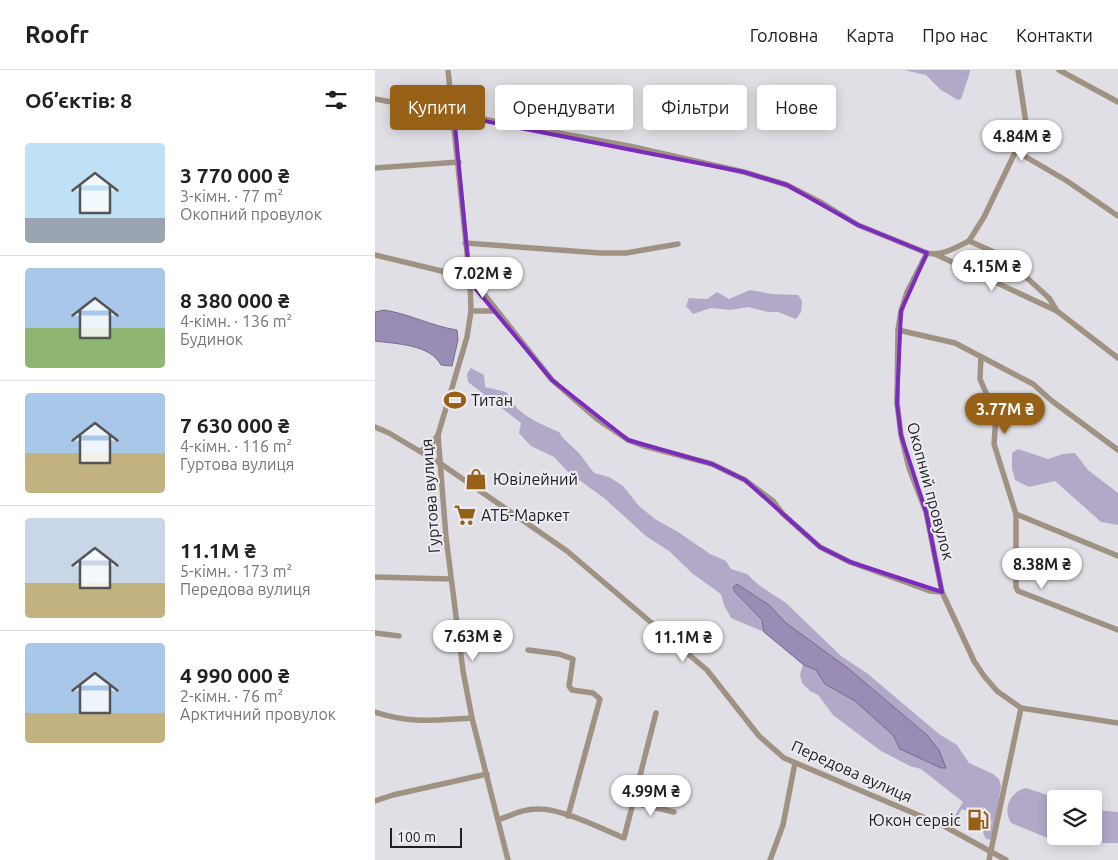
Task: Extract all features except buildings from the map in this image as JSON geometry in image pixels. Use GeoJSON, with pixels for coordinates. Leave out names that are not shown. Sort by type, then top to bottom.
{"type":"FeatureCollection","features":[{"type":"Feature","properties":{"kind":"street","name":"Гуртова вулиця"},"geometry":{"type":"LineString","coordinates":[[448,70],[450,85]]}},
{"type":"Feature","properties":{"kind":"street"},"geometry":{"type":"LineString","coordinates":[[935,254],[953,250],[969,241],[984,217],[1016,150],[1026,124],[1018,70]]}},
{"type":"Feature","properties":{"kind":"street"},"geometry":{"type":"LineString","coordinates":[[1059,70],[1118,102]]}},
{"type":"Feature","properties":{"kind":"street"},"geometry":{"type":"LineString","coordinates":[[375,99],[390,102]]}},
{"type":"Feature","properties":{"kind":"street"},"geometry":{"type":"LineString","coordinates":[[485,120],[629,146],[744,172],[787,185],[858,225],[927,253],[935,254],[1057,311],[1118,358]]}},
{"type":"Feature","properties":{"kind":"street","name":"Гуртова вулиця"},"geometry":{"type":"LineString","coordinates":[[456,130],[471,311],[463,355],[438,435],[451,578],[472,718],[508,860]]}},
{"type":"Feature","properties":{"kind":"street"},"geometry":{"type":"LineString","coordinates":[[1016,150],[1067,181],[1118,216]]}},
{"type":"Feature","properties":{"kind":"street"},"geometry":{"type":"LineString","coordinates":[[375,168],[459,162]]}},
{"type":"Feature","properties":{"kind":"street"},"geometry":{"type":"LineString","coordinates":[[969,241],[1003,256],[1049,298],[1057,311]]}},
{"type":"Feature","properties":{"kind":"street"},"geometry":{"type":"LineString","coordinates":[[465,243],[600,253],[626,253],[678,244]]}},
{"type":"Feature","properties":{"kind":"street","name":"Окопний провулок"},"geometry":{"type":"LineString","coordinates":[[927,253],[907,292],[898,330],[898,419],[909,468],[926,512],[942,592],[960,635],[983,676],[997,691],[1021,708]]}},
{"type":"Feature","properties":{"kind":"street"},"geometry":{"type":"LineString","coordinates":[[375,255],[450,273],[480,289],[495,311],[552,380],[597,419],[628,440],[721,468],[745,480],[761,491],[803,533],[820,547],[849,562],[930,591],[942,592]]}},
{"type":"Feature","properties":{"kind":"street"},"geometry":{"type":"LineString","coordinates":[[471,311],[495,311]]}},
{"type":"Feature","properties":{"kind":"street"},"geometry":{"type":"LineString","coordinates":[[898,330],[955,344],[1033,384],[1052,401],[1118,450]]}},
{"type":"Feature","properties":{"kind":"street"},"geometry":{"type":"LineString","coordinates":[[981,357],[980,379],[995,416],[994,444],[1016,514],[1015,587],[1018,592],[1118,630]]}},
{"type":"Feature","properties":{"kind":"street","name":"Передова вулиця"},"geometry":{"type":"LineString","coordinates":[[375,426],[441,464],[547,536],[676,642],[712,676],[759,736],[773,749],[795,763],[944,826],[1006,860]]}},
{"type":"Feature","properties":{"kind":"street"},"geometry":{"type":"LineString","coordinates":[[420,451],[430,446],[438,435]]}},
{"type":"Feature","properties":{"kind":"street"},"geometry":{"type":"LineString","coordinates":[[1016,514],[1118,556]]}},
{"type":"Feature","properties":{"kind":"street"},"geometry":{"type":"LineString","coordinates":[[375,577],[451,578]]}},
{"type":"Feature","properties":{"kind":"street"},"geometry":{"type":"LineString","coordinates":[[375,633],[399,636]]}},
{"type":"Feature","properties":{"kind":"street"},"geometry":{"type":"LineString","coordinates":[[528,650],[559,654],[573,659],[569,686],[572,690],[593,693],[600,699],[568,816]]}},
{"type":"Feature","properties":{"kind":"street"},"geometry":{"type":"LineString","coordinates":[[989,860],[1021,708],[1118,723]]}},
{"type":"Feature","properties":{"kind":"street"},"geometry":{"type":"LineString","coordinates":[[375,712],[398,719],[419,722],[472,718]]}},
{"type":"Feature","properties":{"kind":"street"},"geometry":{"type":"LineString","coordinates":[[499,820],[519,812],[541,808],[599,826],[624,838],[635,803],[656,713]]}},
{"type":"Feature","properties":{"kind":"street"},"geometry":{"type":"LineString","coordinates":[[770,860],[783,825],[795,763]]}},
{"type":"Feature","properties":{"kind":"street"},"geometry":{"type":"LineString","coordinates":[[375,801],[393,794],[487,774]]}},
{"type":"Feature","properties":{"kind":"street"},"geometry":{"type":"LineString","coordinates":[[635,803],[673,812]]}},
{"type":"Feature","properties":{"kind":"highlighted area"},"geometry":{"type":"Polygon","coordinates":[[[454,115],[744,172],[787,185],[858,225],[927,253],[901,311],[897,403],[901,435],[926,512],[942,592],[850,562],[820,547],[745,480],[712,464],[628,440],[552,380],[470,282],[454,115]]]}},
{"type":"Feature","properties":{"kind":"shaded area"},"geometry":{"type":"Polygon","coordinates":[[[904,70],[970,70],[970,72],[961,99],[958,100],[941,90],[926,75],[904,70]]]}},
{"type":"Feature","properties":{"kind":"shaded area"},"geometry":{"type":"Polygon","coordinates":[[[750,290],[772,294],[798,295],[802,301],[801,312],[796,319],[778,312],[768,312],[748,307],[730,310],[711,308],[693,314],[686,306],[689,298],[707,299],[717,292],[729,299],[750,290]]]}},
{"type":"Feature","properties":{"kind":"shaded area"},"geometry":{"type":"Polygon","coordinates":[[[384,310],[457,330],[458,340],[452,366],[441,365],[429,353],[412,346],[375,341],[375,312],[384,310]]]}},
{"type":"Feature","properties":{"kind":"shaded area"},"geometry":{"type":"Polygon","coordinates":[[[471,368],[484,375],[485,387],[506,392],[513,404],[524,414],[559,432],[579,453],[594,473],[609,477],[623,486],[639,506],[655,519],[710,554],[726,561],[731,569],[747,574],[760,586],[786,603],[841,656],[868,674],[939,734],[957,745],[969,763],[993,774],[999,779],[1001,786],[992,840],[986,839],[983,833],[984,828],[988,830],[992,822],[988,818],[969,809],[967,811],[962,809],[956,819],[960,822],[951,822],[963,802],[921,769],[910,766],[881,751],[833,715],[818,695],[810,691],[802,683],[800,675],[803,665],[764,632],[731,618],[721,594],[693,574],[669,551],[647,537],[604,498],[568,472],[554,457],[531,446],[519,433],[521,423],[468,382],[467,374],[471,368]]]}},
{"type":"Feature","properties":{"kind":"shaded area"},"geometry":{"type":"Polygon","coordinates":[[[1018,449],[1048,459],[1063,454],[1075,453],[1088,470],[1118,493],[1118,525],[1101,522],[1055,481],[1029,487],[1015,480],[1012,468],[1012,453],[1018,449]]]}},
{"type":"Feature","properties":{"kind":"shaded area"},"geometry":{"type":"Polygon","coordinates":[[[737,584],[769,605],[786,623],[849,669],[927,735],[939,750],[946,768],[941,768],[900,749],[893,735],[855,701],[825,684],[816,670],[804,665],[764,632],[762,620],[735,592],[733,587],[737,584]]]}},
{"type":"Feature","properties":{"kind":"shaded area"},"geometry":{"type":"Polygon","coordinates":[[[1026,788],[1047,795],[1047,838],[1011,823],[1007,812],[1009,801],[1012,796],[1026,788]]]}},
{"type":"Feature","properties":{"kind":"shaded area"},"geometry":{"type":"Polygon","coordinates":[[[1102,811],[1118,812],[1118,843],[1102,843],[1102,811]]]}},
{"type":"Feature","properties":{"kind":"place","name":"Титан"},"geometry":{"type":"Point","coordinates":[455,400]}},
{"type":"Feature","properties":{"kind":"place","name":"Ювілейний"},"geometry":{"type":"Point","coordinates":[476,479]}},
{"type":"Feature","properties":{"kind":"place","name":"АТБ-Маркет"},"geometry":{"type":"Point","coordinates":[465,515]}},
{"type":"Feature","properties":{"kind":"place","name":"Юкон сервіс"},"geometry":{"type":"Point","coordinates":[978,820]}}]}
